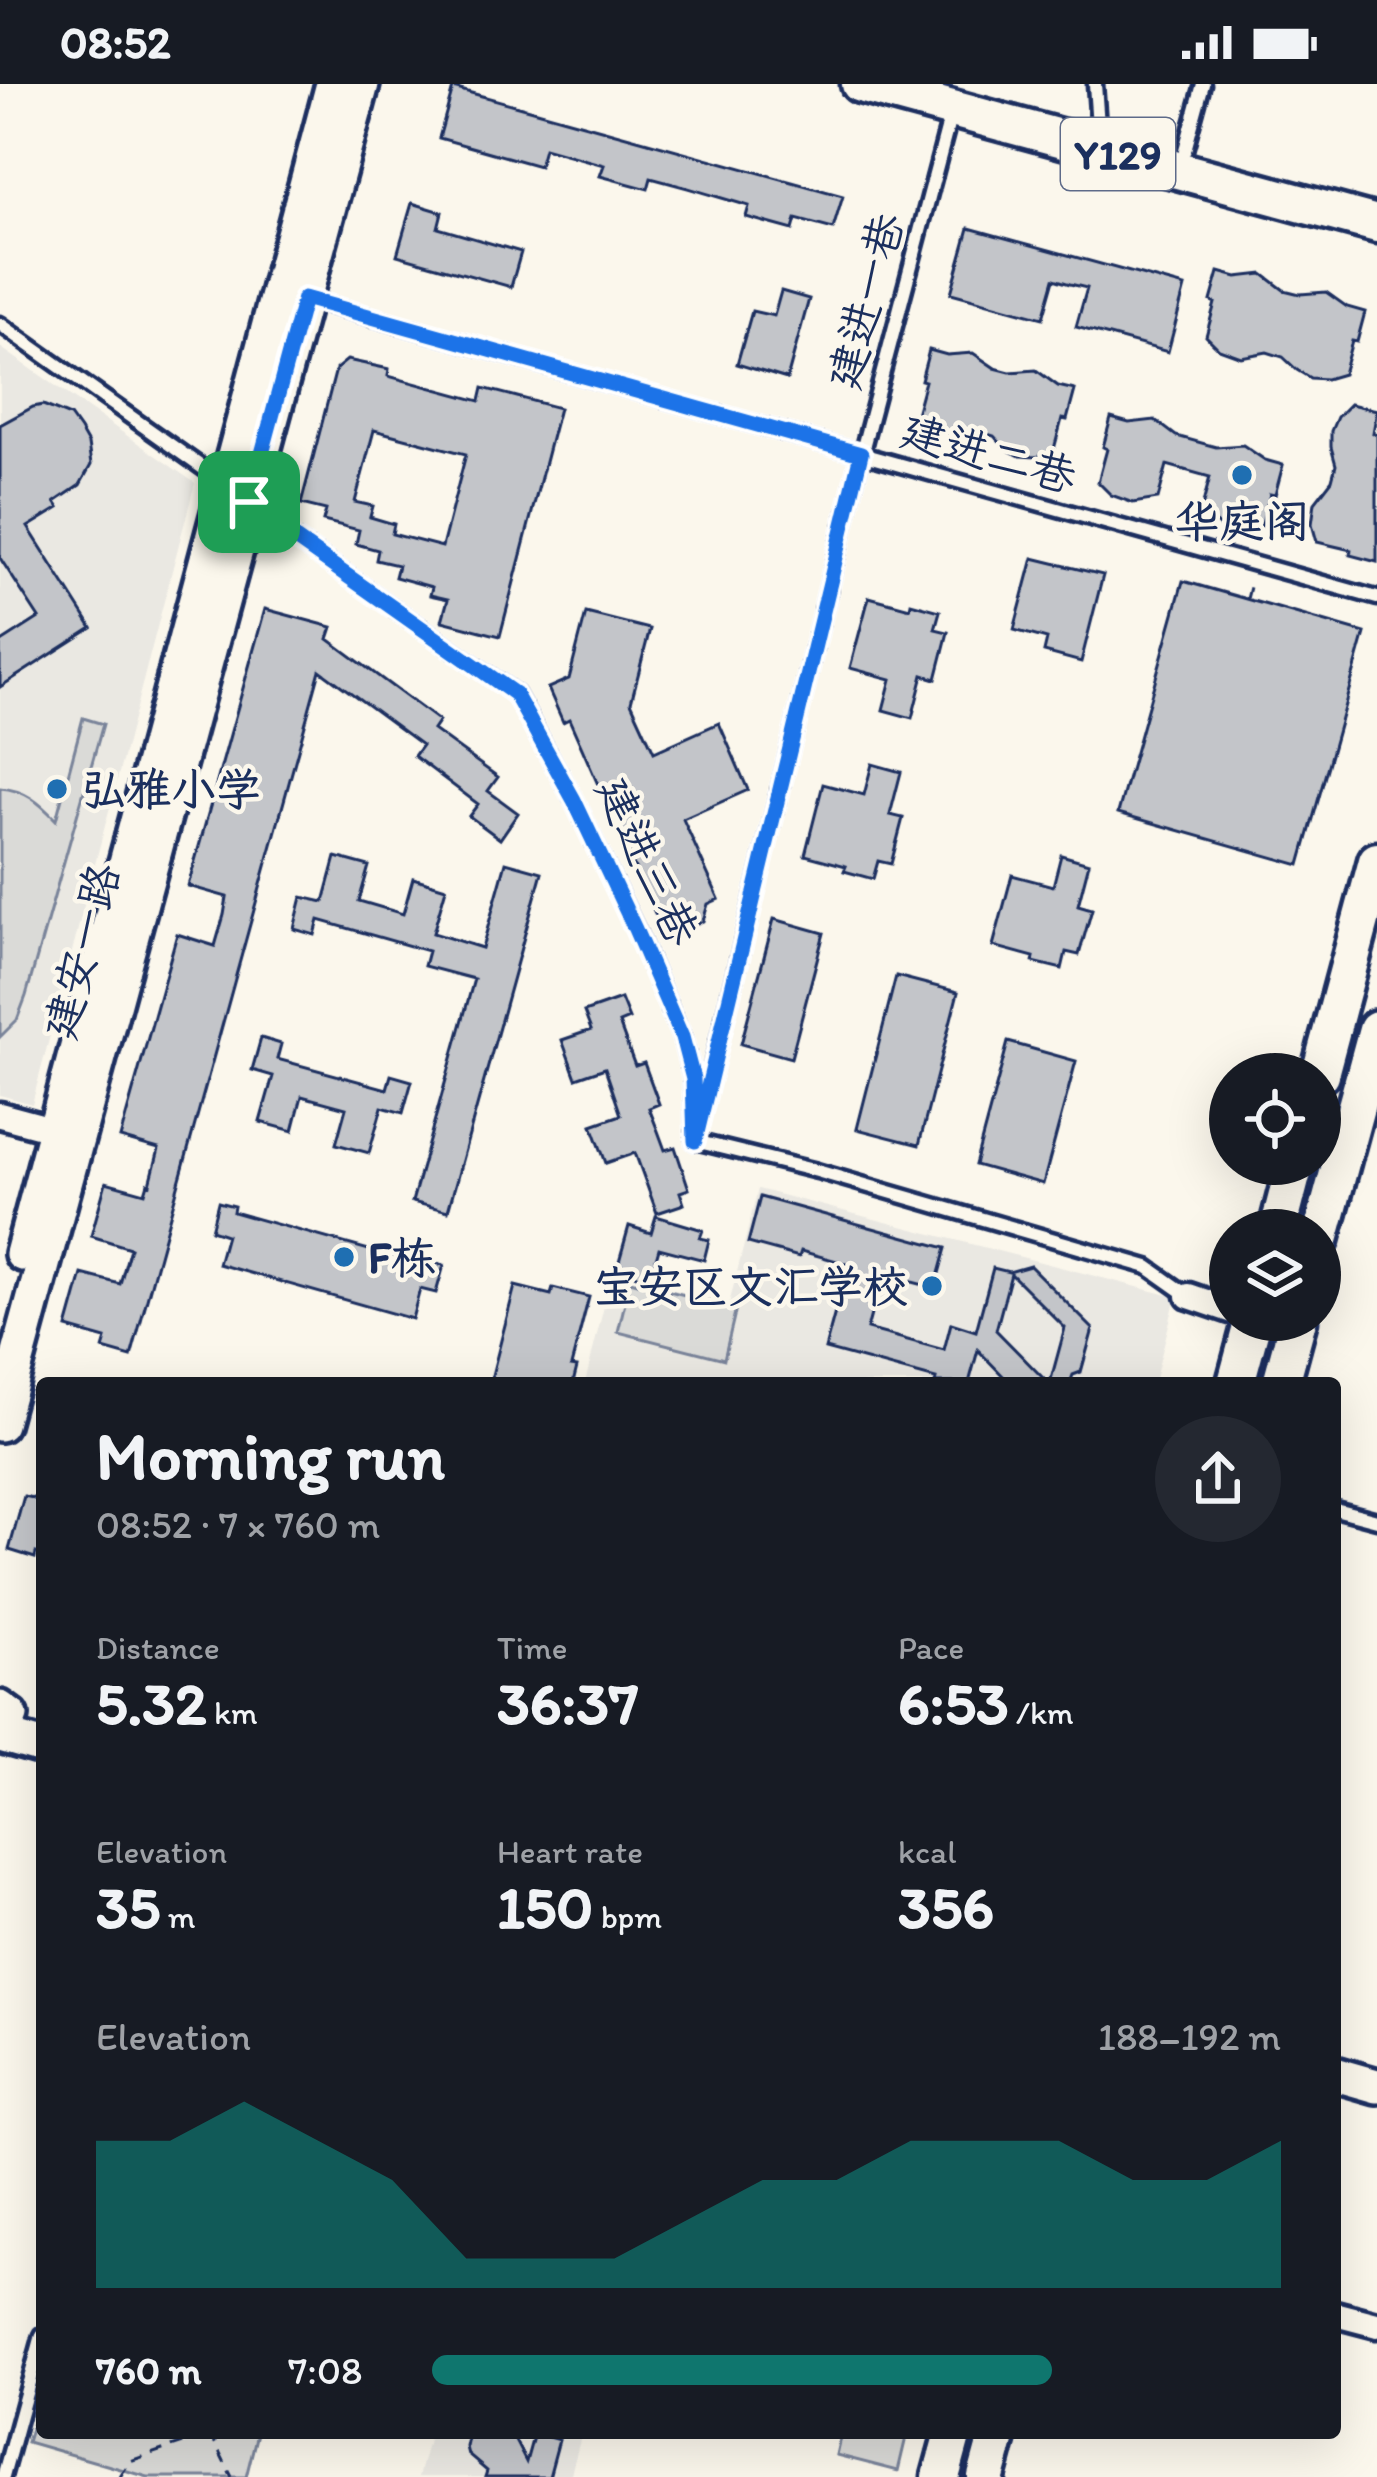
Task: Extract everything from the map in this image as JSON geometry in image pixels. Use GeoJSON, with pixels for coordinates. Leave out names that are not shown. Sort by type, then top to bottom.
{"type":"FeatureCollection","features":[{"type":"Feature","properties":{"kind":"main road","name":"建安一路"},"geometry":{"type":"LineString","coordinates":[[0,1424],[66,1133],[238,494],[333,84]]}},
{"type":"Feature","properties":{"kind":"main road","name":"建安一路"},"geometry":{"type":"LineString","coordinates":[[238,494],[304,298],[362,84]]}},
{"type":"Feature","properties":{"kind":"main road","name":"Y129"},"geometry":{"type":"LineString","coordinates":[[860,84],[1098,126],[1373,212]]}},
{"type":"Feature","properties":{"kind":"main road","name":"Y129"},"geometry":{"type":"LineString","coordinates":[[948,97],[1373,212]]}},
{"type":"Feature","properties":{"kind":"main road"},"geometry":{"type":"LineString","coordinates":[[1326,1053],[1377,861]]}},
{"type":"Feature","properties":{"kind":"main road"},"geometry":{"type":"LineString","coordinates":[[1328,1209],[1377,1029]]}},
{"type":"Feature","properties":{"kind":"main road","name":"建安一路"},"geometry":{"type":"LineString","coordinates":[[0,1338],[66,1133]]}},
{"type":"Feature","properties":{"kind":"main road"},"geometry":{"type":"LineString","coordinates":[[1238,1377],[1247,1341]]}},
{"type":"Feature","properties":{"kind":"main road"},"geometry":{"type":"LineString","coordinates":[[1283,1377],[1292,1341]]}},
{"type":"Feature","properties":{"kind":"main road"},"geometry":{"type":"LineString","coordinates":[[8,1724],[36,1743]]}},
{"type":"Feature","properties":{"kind":"main road"},"geometry":{"type":"LineString","coordinates":[[1341,2076],[1377,2086]]}},
{"type":"Feature","properties":{"kind":"main road"},"geometry":{"type":"LineString","coordinates":[[1341,2098],[1377,2108]]}},
{"type":"Feature","properties":{"kind":"main road"},"geometry":{"type":"LineString","coordinates":[[941,2477],[951,2439]]}},
{"type":"Feature","properties":{"kind":"main road"},"geometry":{"type":"LineString","coordinates":[[986,2477],[996,2439]]}},
{"type":"Feature","properties":{"kind":"street"},"geometry":{"type":"LineString","coordinates":[[0,1115],[66,1133]]}},
{"type":"Feature","properties":{"kind":"street"},"geometry":{"type":"LineString","coordinates":[[1189,1295],[1209,1302]]}},
{"type":"Feature","properties":{"kind":"street"},"geometry":{"type":"LineString","coordinates":[[1341,2316],[1377,2325]]}},
{"type":"Feature","properties":{"kind":"lane"},"geometry":{"type":"LineString","coordinates":[[1095,84],[1098,126]]}},
{"type":"Feature","properties":{"kind":"lane"},"geometry":{"type":"LineString","coordinates":[[1186,150],[1203,84]]}},
{"type":"Feature","properties":{"kind":"lane","name":"建进一巷"},"geometry":{"type":"LineString","coordinates":[[695,1141],[948,97]]}},
{"type":"Feature","properties":{"kind":"lane","name":"建进二巷"},"geometry":{"type":"LineString","coordinates":[[304,298],[1377,598]]}},
{"type":"Feature","properties":{"kind":"lane","name":"建进三巷"},"geometry":{"type":"LineString","coordinates":[[0,324],[515,694],[574,800],[682,1037],[693,1079],[695,1141]]}},
{"type":"Feature","properties":{"kind":"lane"},"geometry":{"type":"LineString","coordinates":[[695,1141],[817,1171],[1148,1267],[1189,1295]]}},
{"type":"Feature","properties":{"kind":"lane"},"geometry":{"type":"LineString","coordinates":[[1341,1511],[1377,1520]]}},
{"type":"Feature","properties":{"kind":"lane"},"geometry":{"type":"LineString","coordinates":[[3,2477],[36,2358]]}},
{"type":"Feature","properties":{"kind":"path"},"geometry":{"type":"LineString","coordinates":[[1246,599],[1256,566]]}},
{"type":"Feature","properties":{"kind":"path"},"geometry":{"type":"LineString","coordinates":[[120,2477],[130,2461],[194,2439]]}},
{"type":"Feature","properties":{"kind":"path"},"geometry":{"type":"LineString","coordinates":[[210,2439],[232,2477]]}},
{"type":"Feature","properties":{"kind":"shaded area","name":"弘雅小学"},"geometry":{"type":"Polygon","coordinates":[[[0,347],[195,483],[32,1104],[0,1095],[0,347]]]}},
{"type":"Feature","properties":{"kind":"shaded area"},"geometry":{"type":"Polygon","coordinates":[[[83,718],[103,724],[26,996],[17,1020],[0,1037],[0,788],[31,798],[56,820],[83,718]]]}},
{"type":"Feature","properties":{"kind":"shaded area","name":"宝安区文汇学校"},"geometry":{"type":"Polygon","coordinates":[[[758,1189],[1176,1297],[1156,1377],[586,1377],[612,1274],[729,1304],[758,1189]]]}},
{"type":"Feature","properties":{"kind":"shaded area"},"geometry":{"type":"Polygon","coordinates":[[[630,1281],[736,1308],[724,1359],[618,1332],[630,1281]]]}},
{"type":"Feature","properties":{"kind":"shaded area"},"geometry":{"type":"Polygon","coordinates":[[[36,2411],[36,2439],[256,2439],[246,2477],[148,2477],[27,2442],[36,2411]]]}},
{"type":"Feature","properties":{"kind":"shaded area"},"geometry":{"type":"Polygon","coordinates":[[[428,2439],[580,2439],[570,2477],[418,2477],[428,2439]]]}},
{"type":"Feature","properties":{"kind":"shaded area"},"geometry":{"type":"Polygon","coordinates":[[[840,2439],[906,2439],[898,2471],[836,2455],[840,2439]]]}},
{"type":"Feature","properties":{"kind":"building"},"geometry":{"type":"Polygon","coordinates":[[[453,88],[843,196],[833,229],[796,219],[793,230],[746,217],[749,206],[651,178],[648,189],[600,176],[604,165],[544,148],[539,166],[439,138],[453,88]]]}},
{"type":"Feature","properties":{"kind":"building"},"geometry":{"type":"Polygon","coordinates":[[[412,203],[442,212],[438,228],[521,252],[511,287],[397,255],[412,203]]]}},
{"type":"Feature","properties":{"kind":"building"},"geometry":{"type":"Polygon","coordinates":[[[969,228],[1185,287],[1168,352],[1076,327],[1087,288],[1054,279],[1043,318],[951,293],[969,228]]]}},
{"type":"Feature","properties":{"kind":"building"},"geometry":{"type":"Polygon","coordinates":[[[1219,272],[1237,277],[1263,274],[1284,290],[1326,292],[1347,307],[1365,312],[1343,374],[1310,378],[1283,357],[1267,352],[1241,357],[1219,349],[1206,336],[1219,272]]]}},
{"type":"Feature","properties":{"kind":"building"},"geometry":{"type":"Polygon","coordinates":[[[781,291],[809,299],[787,379],[737,364],[752,311],[774,316],[781,291]]]}},
{"type":"Feature","properties":{"kind":"building"},"geometry":{"type":"Polygon","coordinates":[[[929,350],[947,355],[973,353],[1010,372],[1036,370],[1058,386],[1075,390],[1053,453],[1020,456],[994,436],[978,431],[951,436],[929,427],[916,414],[929,350]]]}},
{"type":"Feature","properties":{"kind":"building"},"geometry":{"type":"Polygon","coordinates":[[[347,360],[389,369],[388,376],[480,401],[483,388],[559,408],[500,636],[442,621],[448,599],[430,595],[432,587],[395,577],[398,565],[376,560],[378,550],[356,544],[359,530],[323,521],[326,510],[301,504],[336,369],[347,360]],[[374,430],[355,502],[373,506],[370,517],[394,524],[392,534],[442,547],[466,454],[374,430]]]}},
{"type":"Feature","properties":{"kind":"building"},"geometry":{"type":"Polygon","coordinates":[[[1350,404],[1377,410],[1373,433],[1377,434],[1377,562],[1317,542],[1312,524],[1315,502],[1332,480],[1336,465],[1331,431],[1350,404]]]}},
{"type":"Feature","properties":{"kind":"building"},"geometry":{"type":"Polygon","coordinates":[[[43,405],[70,416],[88,444],[91,465],[80,485],[55,502],[59,508],[28,527],[92,628],[0,687],[0,643],[39,618],[0,558],[0,425],[43,405]]]}},
{"type":"Feature","properties":{"kind":"building","name":"华庭阁"},"geometry":{"type":"Polygon","coordinates":[[[1111,418],[1129,423],[1155,420],[1176,436],[1216,447],[1243,445],[1283,465],[1261,527],[1236,532],[1221,528],[1201,511],[1210,477],[1167,465],[1158,499],[1133,503],[1111,495],[1098,482],[1111,418]]]}},
{"type":"Feature","properties":{"kind":"building"},"geometry":{"type":"Polygon","coordinates":[[[1033,558],[1103,575],[1081,662],[1044,652],[1047,639],[1014,630],[1033,558]]]}},
{"type":"Feature","properties":{"kind":"building"},"geometry":{"type":"Polygon","coordinates":[[[1183,581],[1365,633],[1300,865],[1118,813],[1183,581]]]}},
{"type":"Feature","properties":{"kind":"building"},"geometry":{"type":"Polygon","coordinates":[[[869,597],[940,611],[935,629],[948,632],[936,679],[923,675],[912,718],[883,710],[891,679],[850,668],[869,597]]]}},
{"type":"Feature","properties":{"kind":"building"},"geometry":{"type":"Polygon","coordinates":[[[265,609],[332,627],[328,639],[439,721],[433,730],[498,777],[488,791],[518,813],[500,839],[469,816],[478,804],[414,756],[422,745],[320,670],[131,1357],[103,1349],[106,1339],[67,1328],[82,1274],[120,1284],[130,1248],[91,1236],[106,1182],[145,1193],[150,1184],[159,1149],[120,1138],[177,934],[215,946],[224,915],[227,897],[188,886],[265,609]]]}},
{"type":"Feature","properties":{"kind":"building"},"geometry":{"type":"Polygon","coordinates":[[[586,613],[650,629],[631,702],[654,752],[719,723],[748,790],[683,819],[719,899],[708,904],[703,921],[666,938],[569,719],[563,722],[548,688],[569,679],[586,613]]]}},
{"type":"Feature","properties":{"kind":"building"},"geometry":{"type":"Polygon","coordinates":[[[872,764],[901,772],[890,815],[903,818],[891,864],[878,861],[873,879],[805,855],[823,784],[864,795],[872,764]]]}},
{"type":"Feature","properties":{"kind":"building"},"geometry":{"type":"Polygon","coordinates":[[[1061,855],[1089,863],[1078,905],[1092,909],[1079,955],[1066,952],[1062,969],[993,946],[1012,875],[1053,886],[1061,855]]]}},
{"type":"Feature","properties":{"kind":"building"},"geometry":{"type":"Polygon","coordinates":[[[336,857],[369,866],[359,901],[403,914],[413,878],[446,888],[433,933],[482,948],[506,862],[542,872],[448,1211],[412,1202],[474,979],[424,966],[428,951],[319,920],[315,935],[294,929],[302,897],[324,902],[336,857]]]}},
{"type":"Feature","properties":{"kind":"building"},"geometry":{"type":"Polygon","coordinates":[[[774,919],[824,933],[791,1058],[741,1044],[774,919]]]}},
{"type":"Feature","properties":{"kind":"building"},"geometry":{"type":"Polygon","coordinates":[[[896,976],[958,992],[919,1145],[857,1129],[896,976]]]}},
{"type":"Feature","properties":{"kind":"building"},"geometry":{"type":"Polygon","coordinates":[[[621,999],[629,1019],[619,1023],[635,1066],[644,1063],[659,1104],[649,1108],[665,1150],[675,1147],[689,1189],[680,1192],[684,1204],[657,1213],[635,1153],[606,1163],[592,1125],[621,1115],[605,1068],[576,1078],[562,1040],[591,1030],[584,1012],[621,999]]]}},
{"type":"Feature","properties":{"kind":"building"},"geometry":{"type":"Polygon","coordinates":[[[261,1038],[281,1044],[277,1059],[387,1089],[391,1075],[412,1081],[403,1113],[382,1107],[369,1153],[336,1144],[346,1108],[302,1096],[293,1131],[260,1122],[273,1076],[252,1070],[261,1038]]]}},
{"type":"Feature","properties":{"kind":"building"},"geometry":{"type":"Polygon","coordinates":[[[1008,1042],[1076,1061],[1043,1184],[975,1165],[1008,1042]]]}},
{"type":"Feature","properties":{"kind":"building"},"geometry":{"type":"Polygon","coordinates":[[[760,1197],[946,1248],[935,1288],[882,1274],[867,1329],[944,1350],[951,1323],[976,1331],[993,1268],[1009,1272],[1030,1266],[1093,1329],[1081,1372],[1052,1377],[1065,1328],[1011,1274],[996,1330],[1042,1377],[1004,1377],[978,1350],[971,1377],[929,1377],[825,1349],[848,1264],[748,1243],[760,1197]]]}},
{"type":"Feature","properties":{"kind":"building","name":"F栋"},"geometry":{"type":"Polygon","coordinates":[[[218,1202],[234,1206],[233,1212],[426,1266],[428,1261],[444,1265],[436,1293],[420,1289],[412,1319],[218,1264],[226,1235],[211,1230],[218,1202]]]}},
{"type":"Feature","properties":{"kind":"building"},"geometry":{"type":"Polygon","coordinates":[[[656,1216],[703,1230],[700,1238],[709,1240],[704,1260],[659,1248],[650,1280],[618,1265],[629,1226],[651,1233],[656,1216]]]}},
{"type":"Feature","properties":{"kind":"building"},"geometry":{"type":"Polygon","coordinates":[[[515,1286],[551,1295],[553,1288],[589,1297],[571,1366],[577,1367],[574,1377],[492,1377],[515,1286]]]}},
{"type":"Feature","properties":{"kind":"building"},"geometry":{"type":"Polygon","coordinates":[[[24,1496],[36,1499],[35,1558],[9,1550],[24,1496]]]}},
{"type":"Feature","properties":{"kind":"building"},"geometry":{"type":"Polygon","coordinates":[[[468,2439],[514,2439],[526,2462],[532,2439],[559,2440],[549,2477],[485,2477],[487,2471],[468,2455],[468,2439]]]}},
{"type":"Feature","properties":{"kind":"place","name":"华庭阁"},"geometry":{"type":"Point","coordinates":[1242,475]}},
{"type":"Feature","properties":{"kind":"place","name":"弘雅小学"},"geometry":{"type":"Point","coordinates":[57,789]}},
{"type":"Feature","properties":{"kind":"place","name":"F栋"},"geometry":{"type":"Point","coordinates":[344,1257]}},
{"type":"Feature","properties":{"kind":"place","name":"宝安区文汇学校"},"geometry":{"type":"Point","coordinates":[932,1286]}},
{"type":"Feature","properties":{"kind":"route"},"geometry":{"type":"LineString","coordinates":[[304,298],[861,454],[695,1141],[693,1079],[682,1037],[574,800],[515,694],[249,502],[304,298]]}}]}
